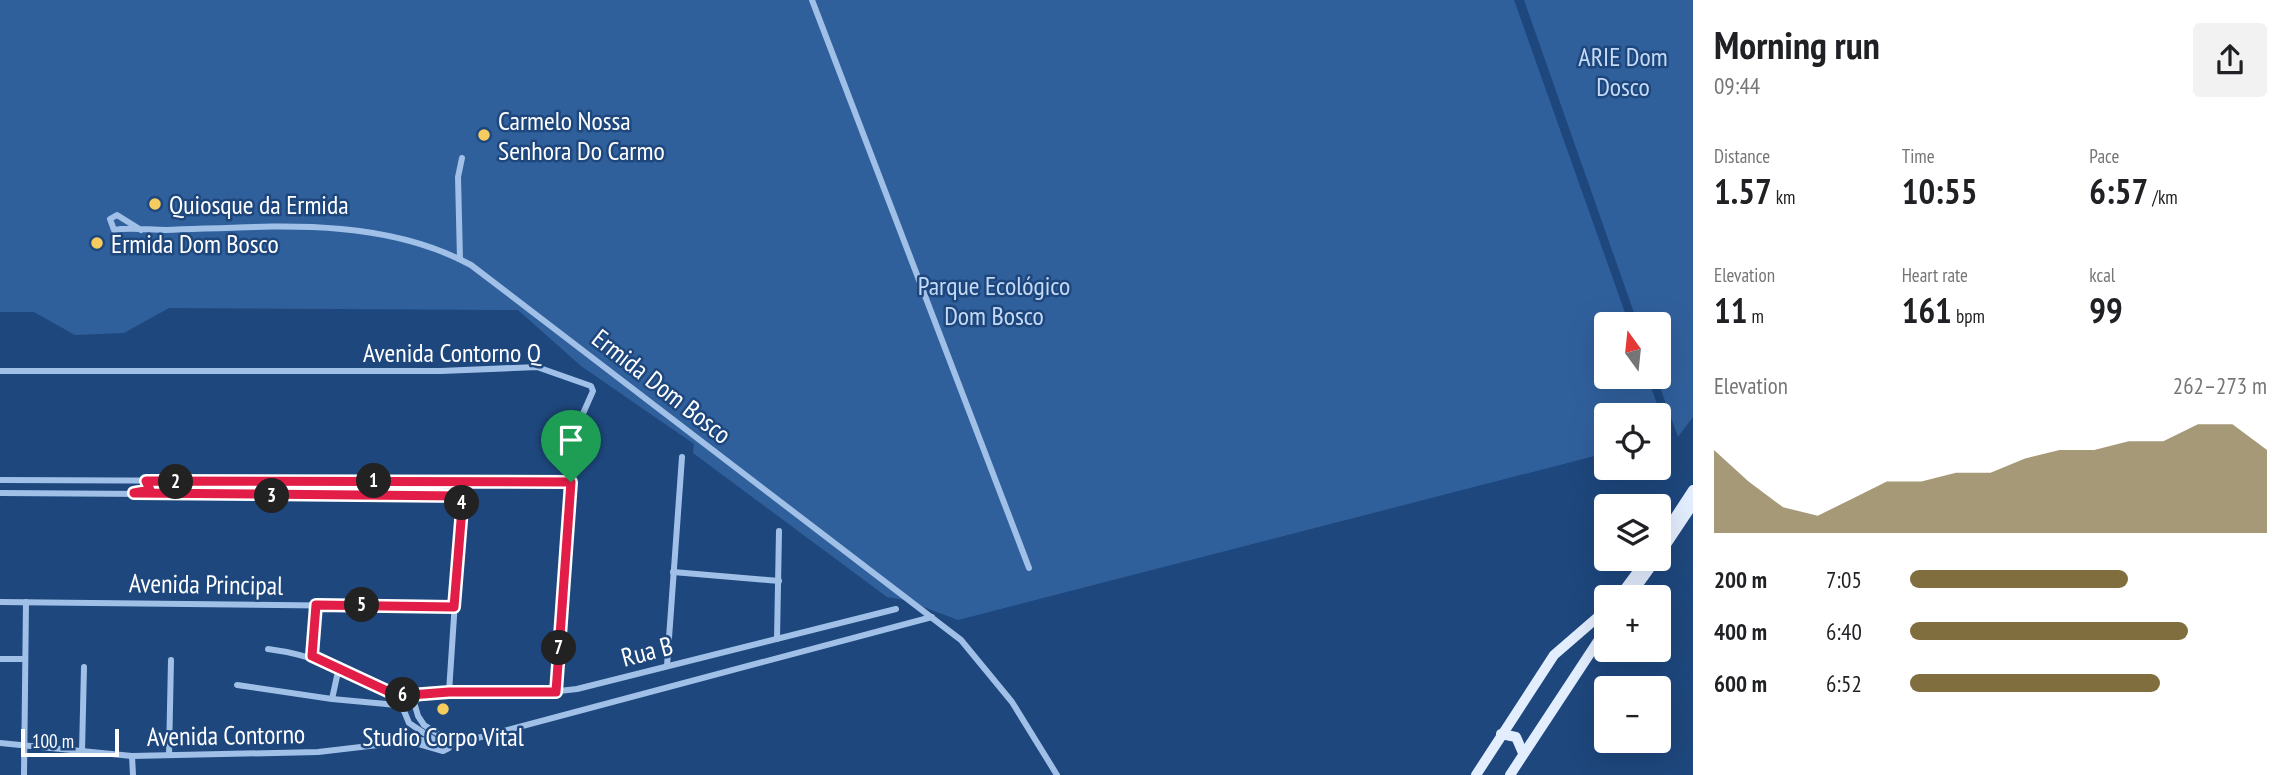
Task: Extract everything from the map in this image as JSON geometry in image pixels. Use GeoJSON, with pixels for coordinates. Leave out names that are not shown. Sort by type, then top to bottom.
{"type":"FeatureCollection","features":[{"type":"Feature","properties":{"kind":"main road"},"geometry":{"type":"LineString","coordinates":[[1671,524],[1693,491]]}},
{"type":"Feature","properties":{"kind":"main road"},"geometry":{"type":"LineString","coordinates":[[1671,537],[1693,504]]}},
{"type":"Feature","properties":{"kind":"main road"},"geometry":{"type":"LineString","coordinates":[[1476,775],[1554,655],[1594,620]]}},
{"type":"Feature","properties":{"kind":"main road"},"geometry":{"type":"LineString","coordinates":[[1510,775],[1594,647]]}},
{"type":"Feature","properties":{"kind":"main road"},"geometry":{"type":"LineString","coordinates":[[1501,734],[1516,737],[1524,753]]}},
{"type":"Feature","properties":{"kind":"street"},"geometry":{"type":"LineString","coordinates":[[812,0],[1029,568]]}},
{"type":"Feature","properties":{"kind":"street"},"geometry":{"type":"LineString","coordinates":[[460,259],[458,177],[461,158]]}},
{"type":"Feature","properties":{"kind":"street","name":"Ermida Dom Bosco"},"geometry":{"type":"LineString","coordinates":[[123,224],[141,230],[329,228],[398,236],[460,259],[501,285],[961,640],[994,677],[1025,721],[1057,775]]}},
{"type":"Feature","properties":{"kind":"street","name":"Avenida Contorno Q"},"geometry":{"type":"LineString","coordinates":[[0,371],[441,371],[546,368],[593,389],[577,427],[556,692]]}},
{"type":"Feature","properties":{"kind":"street"},"geometry":{"type":"LineString","coordinates":[[667,666],[682,457]]}},
{"type":"Feature","properties":{"kind":"street"},"geometry":{"type":"LineString","coordinates":[[0,480],[571,482]]}},
{"type":"Feature","properties":{"kind":"street"},"geometry":{"type":"LineString","coordinates":[[134,493],[150,490],[146,481]]}},
{"type":"Feature","properties":{"kind":"street"},"geometry":{"type":"LineString","coordinates":[[449,692],[463,481]]}},
{"type":"Feature","properties":{"kind":"street"},"geometry":{"type":"LineString","coordinates":[[163,494],[159,485],[177,482]]}},
{"type":"Feature","properties":{"kind":"street"},"geometry":{"type":"LineString","coordinates":[[0,493],[463,496]]}},
{"type":"Feature","properties":{"kind":"street"},"geometry":{"type":"LineString","coordinates":[[776,639],[779,531]]}},
{"type":"Feature","properties":{"kind":"street"},"geometry":{"type":"LineString","coordinates":[[673,572],[779,581]]}},
{"type":"Feature","properties":{"kind":"street","name":"Avenida Principal"},"geometry":{"type":"LineString","coordinates":[[0,602],[454,607]]}},
{"type":"Feature","properties":{"kind":"street"},"geometry":{"type":"LineString","coordinates":[[24,775],[26,602]]}},
{"type":"Feature","properties":{"kind":"street"},"geometry":{"type":"LineString","coordinates":[[312,656],[316,605]]}},
{"type":"Feature","properties":{"kind":"street","name":"Rua B"},"geometry":{"type":"LineString","coordinates":[[268,649],[312,656],[402,696],[449,692],[556,692],[896,609]]}},
{"type":"Feature","properties":{"kind":"street"},"geometry":{"type":"LineString","coordinates":[[450,745],[932,617]]}},
{"type":"Feature","properties":{"kind":"street"},"geometry":{"type":"LineString","coordinates":[[0,659],[25,659]]}},
{"type":"Feature","properties":{"kind":"street"},"geometry":{"type":"LineString","coordinates":[[169,755],[171,660]]}},
{"type":"Feature","properties":{"kind":"street"},"geometry":{"type":"LineString","coordinates":[[82,752],[84,667]]}},
{"type":"Feature","properties":{"kind":"street"},"geometry":{"type":"LineString","coordinates":[[332,699],[339,667]]}},
{"type":"Feature","properties":{"kind":"street"},"geometry":{"type":"LineString","coordinates":[[237,685],[401,707],[415,705],[424,694]]}},
{"type":"Feature","properties":{"kind":"street"},"geometry":{"type":"LineString","coordinates":[[439,743],[409,723],[401,707],[402,696],[415,705],[424,725],[439,743],[447,751],[449,740],[439,743]]}},
{"type":"Feature","properties":{"kind":"street","name":"Avenida Contorno"},"geometry":{"type":"LineString","coordinates":[[0,743],[132,756],[318,752],[410,742],[439,743]]}},
{"type":"Feature","properties":{"kind":"street"},"geometry":{"type":"LineString","coordinates":[[132,756],[132,775]]}},
{"type":"Feature","properties":{"kind":"green space","name":"Parque Ecológico Dom Bosco"},"geometry":{"type":"Polygon","coordinates":[[[0,0],[1514,0],[1625,312],[1594,312],[1594,389],[1652,389],[1657,403],[1594,403],[1594,456],[958,620],[905,600],[887,597],[693,453],[694,444],[581,366],[518,310],[169,308],[124,333],[75,335],[34,312],[0,312],[0,0]]]}},
{"type":"Feature","properties":{"kind":"green space","name":"ARIE Dom Dosco"},"geometry":{"type":"Polygon","coordinates":[[[1524,0],[1693,0],[1693,417],[1678,437],[1671,418],[1671,403],[1666,403],[1661,389],[1671,389],[1671,312],[1634,312],[1524,0]]]}},
{"type":"Feature","properties":{"kind":"place","name":"Carmelo Nossa Senhora Do Carmo"},"geometry":{"type":"Point","coordinates":[484,135]}},
{"type":"Feature","properties":{"kind":"place","name":"Quiosque da Ermida"},"geometry":{"type":"Point","coordinates":[155,204]}},
{"type":"Feature","properties":{"kind":"place","name":"Ermida Dom Bosco"},"geometry":{"type":"Point","coordinates":[97,243]}},
{"type":"Feature","properties":{"kind":"place","name":"Studio Corpo Vital"},"geometry":{"type":"Point","coordinates":[443,709]}},
{"type":"Feature","properties":{"kind":"route"},"geometry":{"type":"LineString","coordinates":[[146,481],[571,482],[556,692],[532,694],[449,692],[398,696],[312,656],[316,605],[454,607],[463,496],[134,493],[150,490],[150,484],[146,481]]}}]}
